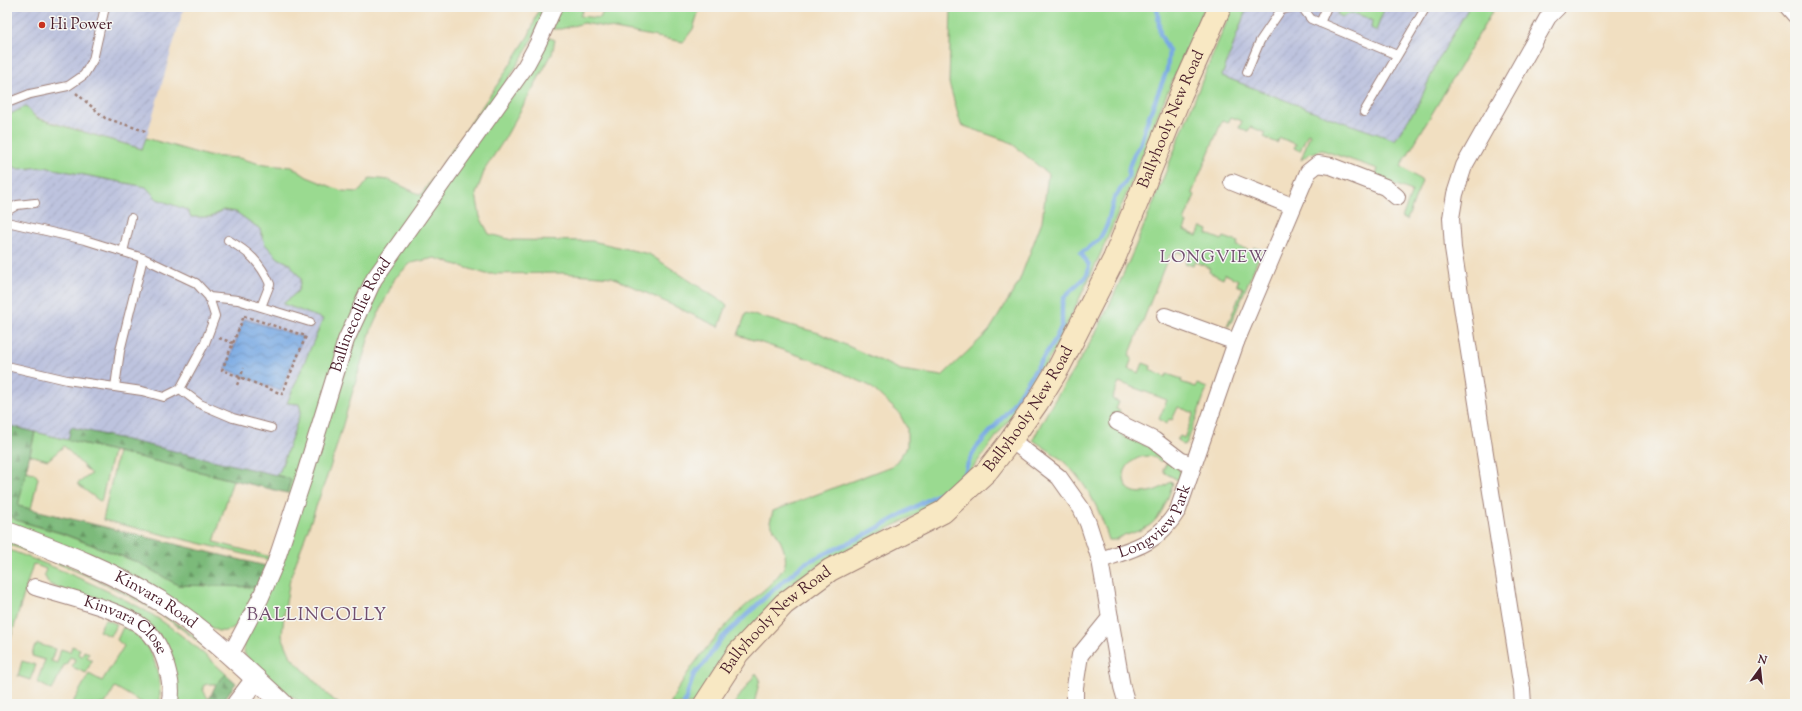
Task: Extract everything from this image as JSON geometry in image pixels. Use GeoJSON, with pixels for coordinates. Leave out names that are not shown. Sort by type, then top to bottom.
{"type":"FeatureCollection","features":[{"type":"Feature","properties":{"kind":"main road","name":"Ballyhooly New Road"},"geometry":{"type":"LineString","coordinates":[[704,704],[738,653],[784,604],[830,570],[943,512],[987,471],[1010,440],[1037,403],[1059,367],[1104,279],[1181,94],[1220,7]]}},
{"type":"Feature","properties":{"kind":"street","name":"Ballinecollie Road"},"geometry":{"type":"LineString","coordinates":[[229,654],[235,646],[260,599],[274,564],[303,480],[346,340],[374,279],[525,67],[538,43],[554,7]]}},
{"type":"Feature","properties":{"kind":"street"},"geometry":{"type":"LineString","coordinates":[[1523,704],[1505,573],[1453,248],[1451,218],[1455,194],[1464,166],[1548,17],[1558,7]]}},
{"type":"Feature","properties":{"kind":"street"},"geometry":{"type":"LineString","coordinates":[[1788,7],[1795,15]]}},
{"type":"Feature","properties":{"kind":"street","name":"Longview Park"},"geometry":{"type":"LineString","coordinates":[[1100,560],[1135,548],[1161,533],[1178,510],[1236,342],[1292,206],[1308,172],[1318,164],[1331,166],[1385,187],[1397,197]]}},
{"type":"Feature","properties":{"kind":"street"},"geometry":{"type":"LineString","coordinates":[[1232,182],[1292,206]]}},
{"type":"Feature","properties":{"kind":"street"},"geometry":{"type":"LineString","coordinates":[[1165,316],[1236,342]]}},
{"type":"Feature","properties":{"kind":"street","name":"Longview Park"},"geometry":{"type":"LineString","coordinates":[[1117,422],[1154,440],[1180,460],[1193,466]]}},
{"type":"Feature","properties":{"kind":"street"},"geometry":{"type":"LineString","coordinates":[[1010,440],[1059,477],[1071,492],[1088,523],[1100,560],[1122,687],[1127,704]]}},
{"type":"Feature","properties":{"kind":"street","name":"Kinvara Road"},"geometry":{"type":"LineString","coordinates":[[7,532],[74,558],[142,590],[172,609],[229,654],[283,704]]}},
{"type":"Feature","properties":{"kind":"street","name":"Kinvara Close"},"geometry":{"type":"LineString","coordinates":[[35,587],[108,610],[127,618],[144,628],[156,640],[164,655],[171,686],[169,704]]}},
{"type":"Feature","properties":{"kind":"street"},"geometry":{"type":"LineString","coordinates":[[1075,704],[1075,687],[1080,655],[1110,618]]}},
{"type":"Feature","properties":{"kind":"street"},"geometry":{"type":"LineString","coordinates":[[238,704],[256,680]]}},
{"type":"Feature","properties":{"kind":"lane"},"geometry":{"type":"LineString","coordinates":[[7,103],[30,94],[68,86],[84,75],[93,60],[104,7]]}},
{"type":"Feature","properties":{"kind":"lane"},"geometry":{"type":"LineString","coordinates":[[1247,72],[1260,41],[1281,10],[1294,7]]}},
{"type":"Feature","properties":{"kind":"lane"},"geometry":{"type":"LineString","coordinates":[[1302,7],[1311,19],[1397,55]]}},
{"type":"Feature","properties":{"kind":"lane"},"geometry":{"type":"LineString","coordinates":[[1320,23],[1328,7]]}},
{"type":"Feature","properties":{"kind":"lane"},"geometry":{"type":"LineString","coordinates":[[1364,112],[1426,7]]}},
{"type":"Feature","properties":{"kind":"lane"},"geometry":{"type":"LineString","coordinates":[[7,211],[17,205],[35,203]]}},
{"type":"Feature","properties":{"kind":"lane"},"geometry":{"type":"LineString","coordinates":[[123,252],[131,218]]}},
{"type":"Feature","properties":{"kind":"lane"},"geometry":{"type":"LineString","coordinates":[[7,222],[85,240],[143,258],[196,283],[209,297],[215,316],[208,334],[180,389],[164,397],[142,391],[67,380],[7,366]]}},
{"type":"Feature","properties":{"kind":"lane"},"geometry":{"type":"LineString","coordinates":[[228,240],[246,250],[262,268],[270,284],[261,307]]}},
{"type":"Feature","properties":{"kind":"lane"},"geometry":{"type":"LineString","coordinates":[[115,387],[120,351],[143,258]]}},
{"type":"Feature","properties":{"kind":"lane"},"geometry":{"type":"LineString","coordinates":[[209,297],[238,300],[310,322]]}},
{"type":"Feature","properties":{"kind":"lane"},"geometry":{"type":"LineString","coordinates":[[180,389],[200,404],[233,418],[271,428]]}},
{"type":"Feature","properties":{"kind":"path"},"geometry":{"type":"LineString","coordinates":[[68,86],[105,118],[148,132]]}},
{"type":"Feature","properties":{"kind":"path"},"geometry":{"type":"LineString","coordinates":[[244,316],[306,336],[282,394],[240,378],[222,370],[244,316]]}},
{"type":"Feature","properties":{"kind":"path"},"geometry":{"type":"LineString","coordinates":[[208,334],[233,343]]}},
{"type":"Feature","properties":{"kind":"path"},"geometry":{"type":"LineString","coordinates":[[237,384],[244,368]]}},
{"type":"Feature","properties":{"kind":"shaded area"},"geometry":{"type":"Polygon","coordinates":[[[7,7],[184,7],[143,149],[36,117],[26,106],[7,116],[7,7]]]}},
{"type":"Feature","properties":{"kind":"shaded area"},"geometry":{"type":"Polygon","coordinates":[[[1233,7],[1495,7],[1401,166],[1310,134],[1199,89],[1233,7]]]}},
{"type":"Feature","properties":{"kind":"shaded area"},"geometry":{"type":"Polygon","coordinates":[[[7,142],[228,200],[369,262],[329,359],[287,493],[7,425],[7,142]]]}},
{"type":"Feature","properties":{"kind":"green space"},"geometry":{"type":"Polygon","coordinates":[[[540,7],[548,7],[527,49],[506,83],[375,264],[292,494],[287,493],[291,479],[276,475],[280,471],[301,411],[299,404],[287,403],[323,319],[283,304],[298,291],[301,279],[290,264],[278,258],[265,244],[260,229],[236,212],[223,210],[211,217],[191,217],[187,210],[157,199],[146,187],[44,167],[19,169],[7,164],[7,116],[26,106],[36,118],[142,149],[146,138],[208,156],[239,158],[264,165],[292,167],[307,177],[342,191],[359,192],[370,178],[389,180],[421,195],[499,82],[529,35],[540,7]]]}},
{"type":"Feature","properties":{"kind":"green space"},"geometry":{"type":"Polygon","coordinates":[[[560,7],[584,7],[580,16],[600,18],[605,7],[700,7],[693,29],[683,42],[584,23],[561,29],[552,29],[560,7]]]}},
{"type":"Feature","properties":{"kind":"green space"},"geometry":{"type":"Polygon","coordinates":[[[951,7],[1205,7],[1158,114],[1131,184],[1096,264],[1054,351],[1028,394],[963,481],[932,506],[826,561],[790,585],[720,660],[694,704],[670,704],[676,691],[691,668],[709,645],[737,614],[771,583],[782,570],[785,564],[785,554],[781,542],[770,522],[773,511],[894,465],[907,447],[907,428],[899,413],[870,386],[821,363],[738,335],[746,313],[819,333],[901,370],[942,376],[989,331],[1018,284],[1042,221],[1048,174],[1010,142],[961,125],[949,83],[951,7]]]}},
{"type":"Feature","properties":{"kind":"green space"},"geometry":{"type":"Polygon","coordinates":[[[1233,7],[1247,7],[1222,76],[1334,119],[1395,140],[1418,105],[1437,62],[1469,7],[1495,7],[1401,166],[1422,181],[1407,220],[1402,218],[1412,191],[1375,177],[1378,169],[1322,150],[1309,154],[1301,160],[1310,134],[1308,133],[1300,151],[1294,148],[1296,144],[1280,138],[1277,143],[1264,137],[1266,133],[1251,127],[1248,131],[1239,128],[1242,121],[1231,117],[1228,123],[1222,121],[1192,193],[1195,195],[1184,221],[1187,223],[1184,230],[1197,236],[1201,227],[1208,230],[1207,234],[1222,240],[1224,237],[1238,242],[1237,246],[1252,251],[1254,247],[1262,250],[1231,323],[1227,326],[1243,288],[1237,285],[1238,280],[1225,274],[1223,279],[1209,272],[1210,268],[1195,262],[1193,266],[1185,263],[1188,256],[1176,251],[1174,257],[1169,255],[1129,356],[1132,358],[1128,369],[1139,373],[1143,363],[1151,366],[1150,370],[1165,377],[1167,374],[1182,379],[1181,382],[1196,387],[1197,384],[1207,388],[1188,440],[1186,444],[1183,445],[1177,440],[1180,436],[1184,438],[1194,413],[1178,407],[1172,420],[1169,419],[1166,424],[1159,419],[1167,400],[1119,382],[1112,399],[1119,402],[1116,409],[1120,411],[1114,427],[1123,431],[1122,436],[1146,446],[1150,443],[1165,456],[1161,462],[1154,457],[1148,456],[1138,458],[1133,461],[1126,468],[1124,473],[1126,485],[1130,490],[1144,493],[1158,489],[1170,482],[1173,483],[1162,511],[1155,521],[1139,531],[1126,534],[1115,540],[1109,540],[1097,508],[1079,478],[1060,458],[1033,440],[1049,410],[1100,325],[1152,206],[1233,7]]]}},
{"type":"Feature","properties":{"kind":"green space"},"geometry":{"type":"Polygon","coordinates":[[[1341,7],[1385,7],[1376,31],[1371,28],[1372,20],[1369,18],[1354,14],[1342,17],[1337,14],[1341,7]]]}},
{"type":"Feature","properties":{"kind":"green space"},"geometry":{"type":"Polygon","coordinates":[[[548,37],[555,40],[552,54],[504,140],[485,169],[476,194],[480,217],[489,234],[512,240],[592,241],[649,254],[727,305],[719,327],[612,277],[562,273],[486,274],[435,258],[411,263],[395,278],[371,330],[330,468],[290,579],[284,615],[282,636],[291,657],[329,696],[339,704],[302,704],[292,696],[289,701],[245,655],[243,646],[359,324],[379,280],[548,37]]]}},
{"type":"Feature","properties":{"kind":"green space"},"geometry":{"type":"Polygon","coordinates":[[[7,425],[35,432],[18,506],[266,566],[256,587],[178,585],[137,562],[61,533],[16,520],[7,513],[7,425]]]}},
{"type":"Feature","properties":{"kind":"green space"},"geometry":{"type":"Polygon","coordinates":[[[71,427],[291,479],[287,493],[68,440],[71,427]]]}},
{"type":"Feature","properties":{"kind":"green space"},"geometry":{"type":"Polygon","coordinates":[[[35,432],[113,451],[101,502],[77,484],[91,474],[64,446],[48,460],[30,455],[35,432]]]}},
{"type":"Feature","properties":{"kind":"green space"},"geometry":{"type":"Polygon","coordinates":[[[118,452],[233,480],[214,542],[271,557],[269,560],[103,520],[118,452]]]}},
{"type":"Feature","properties":{"kind":"green space"},"geometry":{"type":"Polygon","coordinates":[[[1169,459],[1179,468],[1181,474],[1180,481],[1165,473],[1163,470],[1169,459]]]}},
{"type":"Feature","properties":{"kind":"green space"},"geometry":{"type":"Polygon","coordinates":[[[26,471],[34,473],[38,478],[31,509],[17,506],[26,471]]]}},
{"type":"Feature","properties":{"kind":"green space"},"geometry":{"type":"Polygon","coordinates":[[[7,513],[16,520],[60,533],[137,562],[178,585],[256,587],[243,617],[238,623],[233,628],[226,631],[218,631],[7,522],[7,513]]]}},
{"type":"Feature","properties":{"kind":"green space"},"geometry":{"type":"Polygon","coordinates":[[[7,540],[35,550],[149,603],[212,649],[210,652],[187,633],[139,601],[88,576],[7,544],[7,540]]]}},
{"type":"Feature","properties":{"kind":"green space"},"geometry":{"type":"Polygon","coordinates":[[[7,549],[74,576],[139,607],[162,621],[184,638],[226,674],[216,684],[207,684],[203,686],[203,690],[209,700],[207,704],[176,704],[159,634],[49,584],[44,575],[46,569],[33,564],[7,651],[7,549]]]}},
{"type":"Feature","properties":{"kind":"green space"},"geometry":{"type":"Polygon","coordinates":[[[105,619],[117,624],[110,636],[99,631],[105,619]]]}},
{"type":"Feature","properties":{"kind":"green space"},"geometry":{"type":"Polygon","coordinates":[[[123,627],[134,633],[142,640],[154,659],[159,681],[160,704],[144,704],[115,687],[105,704],[72,704],[89,674],[102,681],[124,646],[117,640],[123,627]]]}},
{"type":"Feature","properties":{"kind":"green space"},"geometry":{"type":"Polygon","coordinates":[[[38,644],[55,649],[51,661],[57,663],[61,649],[70,652],[72,646],[80,649],[78,654],[82,656],[84,651],[89,653],[87,657],[92,660],[86,673],[72,667],[75,659],[70,657],[66,665],[64,665],[52,690],[37,682],[45,660],[32,656],[34,647],[38,644]]]}},
{"type":"Feature","properties":{"kind":"green space"},"geometry":{"type":"Polygon","coordinates":[[[22,661],[36,665],[30,680],[18,676],[22,661]]]}},
{"type":"Feature","properties":{"kind":"green space"},"geometry":{"type":"Polygon","coordinates":[[[756,673],[760,679],[754,704],[734,704],[756,673]]]}},
{"type":"Feature","properties":{"kind":"green space"},"geometry":{"type":"Polygon","coordinates":[[[226,674],[236,683],[221,704],[207,704],[216,684],[226,674]]]}},
{"type":"Feature","properties":{"kind":"water"},"geometry":{"type":"Polygon","coordinates":[[[244,319],[303,337],[281,391],[226,369],[244,319]]]}},
{"type":"Feature","properties":{"kind":"waterway"},"geometry":{"type":"LineString","coordinates":[[684,704],[694,674],[704,664],[720,640],[773,590],[805,563],[865,535],[956,484],[965,474],[968,463],[976,448],[1009,410],[1055,340],[1062,325],[1062,305],[1064,297],[1085,278],[1088,272],[1089,265],[1081,253],[1099,240],[1107,225],[1114,199],[1128,178],[1129,167],[1134,154],[1140,145],[1148,119],[1167,70],[1169,51],[1160,34],[1157,7]]}},
{"type":"Feature","properties":{"kind":"place","name":"Hi Power"},"geometry":{"type":"Point","coordinates":[42,25]}},
{"type":"Feature","properties":{"kind":"district","name":"LONGVIEW"},"geometry":{"type":"Point","coordinates":[1214,258]}},
{"type":"Feature","properties":{"kind":"district","name":"BALLINCOLLY"},"geometry":{"type":"Point","coordinates":[317,616]}}]}
